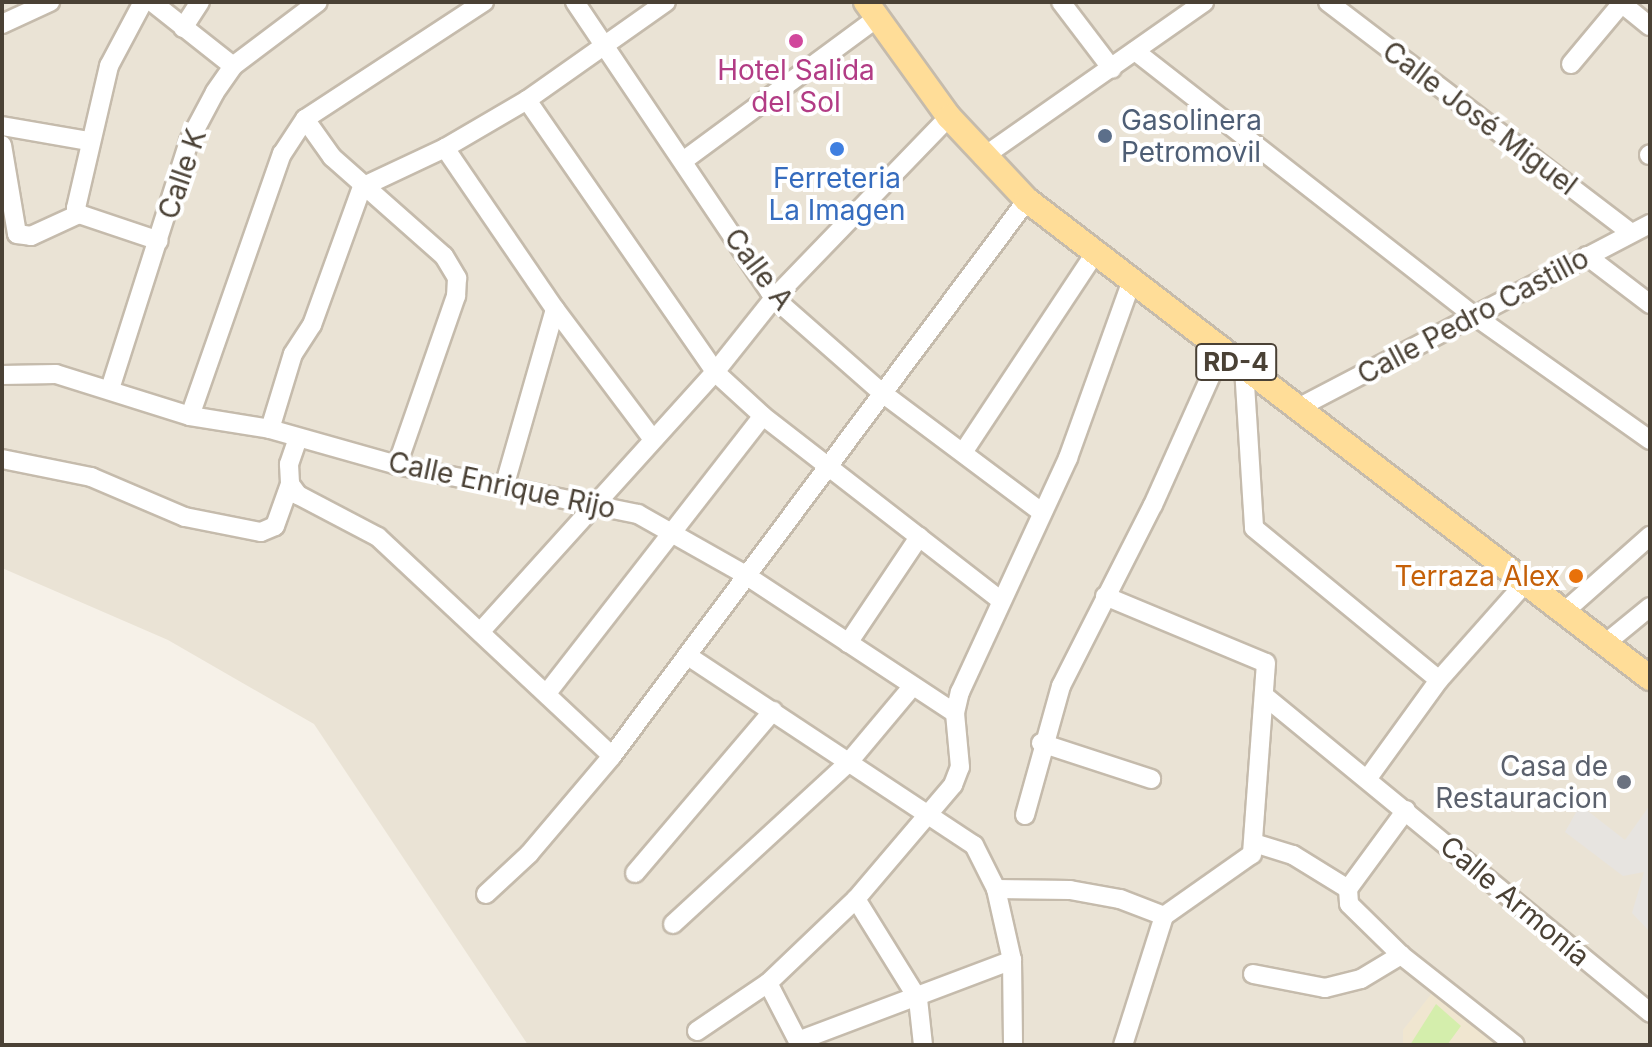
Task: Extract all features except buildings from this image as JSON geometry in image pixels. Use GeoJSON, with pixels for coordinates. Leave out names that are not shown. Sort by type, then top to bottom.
{"type":"FeatureCollection","features":[{"type":"Feature","properties":{"kind":"main road","name":"RD-4"},"geometry":{"type":"LineString","coordinates":[[872,10],[949,117],[983,157],[1027,200],[1131,283],[1650,678]]}},
{"type":"Feature","properties":{"kind":"street"},"geometry":{"type":"LineString","coordinates":[[2,4],[9,21],[50,2]]}},
{"type":"Feature","properties":{"kind":"street"},"geometry":{"type":"LineString","coordinates":[[79,214],[76,202],[88,141],[109,66],[143,2]]}},
{"type":"Feature","properties":{"kind":"street"},"geometry":{"type":"LineString","coordinates":[[152,2],[233,66]]}},
{"type":"Feature","properties":{"kind":"street"},"geometry":{"type":"LineString","coordinates":[[183,28],[200,2]]}},
{"type":"Feature","properties":{"kind":"street","name":"Calle K"},"geometry":{"type":"LineString","coordinates":[[110,389],[189,141],[233,66],[318,2]]}},
{"type":"Feature","properties":{"kind":"street"},"geometry":{"type":"LineString","coordinates":[[190,416],[282,154],[305,119],[484,2]]}},
{"type":"Feature","properties":{"kind":"street","name":"Calle A"},"geometry":{"type":"LineString","coordinates":[[575,2],[774,298],[881,392],[964,451],[1040,511]]}},
{"type":"Feature","properties":{"kind":"street"},"geometry":{"type":"LineString","coordinates":[[270,429],[293,354],[312,325],[362,187],[445,148],[527,100],[666,2]]}},
{"type":"Feature","properties":{"kind":"street"},"geometry":{"type":"LineString","coordinates":[[1061,2],[1112,69]]}},
{"type":"Feature","properties":{"kind":"street"},"geometry":{"type":"LineString","coordinates":[[983,157],[1112,69],[1180,9],[1204,2]]}},
{"type":"Feature","properties":{"kind":"street","name":"Calle José Miguel"},"geometry":{"type":"LineString","coordinates":[[1328,2],[1631,233]]}},
{"type":"Feature","properties":{"kind":"street"},"geometry":{"type":"LineString","coordinates":[[1571,64],[1621,3],[1650,26]]}},
{"type":"Feature","properties":{"kind":"street"},"geometry":{"type":"LineString","coordinates":[[683,161],[872,10]]}},
{"type":"Feature","properties":{"kind":"street"},"geometry":{"type":"LineString","coordinates":[[1135,51],[1472,314],[1650,440]]}},
{"type":"Feature","properties":{"kind":"street"},"geometry":{"type":"LineString","coordinates":[[527,100],[715,372],[763,416],[999,599]]}},
{"type":"Feature","properties":{"kind":"street"},"geometry":{"type":"LineString","coordinates":[[481,631],[651,437],[715,372],[774,298],[949,117]]}},
{"type":"Feature","properties":{"kind":"street"},"geometry":{"type":"LineString","coordinates":[[305,119],[362,187],[444,256],[457,278],[456,296],[397,465]]}},
{"type":"Feature","properties":{"kind":"street"},"geometry":{"type":"LineString","coordinates":[[2,126],[88,141]]}},
{"type":"Feature","properties":{"kind":"street"},"geometry":{"type":"LineString","coordinates":[[2,145],[17,234],[31,236],[79,214],[159,241]]}},
{"type":"Feature","properties":{"kind":"street"},"geometry":{"type":"LineString","coordinates":[[445,148],[555,309],[651,437]]}},
{"type":"Feature","properties":{"kind":"street"},"geometry":{"type":"LineString","coordinates":[[486,894],[529,854],[612,756],[688,656],[744,574],[829,466],[881,392],[1027,200]]}},
{"type":"Feature","properties":{"kind":"street","name":"Calle Pedro Castillo"},"geometry":{"type":"LineString","coordinates":[[1296,409],[1472,314],[1650,224]]}},
{"type":"Feature","properties":{"kind":"street"},"geometry":{"type":"LineString","coordinates":[[964,451],[1095,253]]}},
{"type":"Feature","properties":{"kind":"street"},"geometry":{"type":"LineString","coordinates":[[1587,256],[1650,304]]}},
{"type":"Feature","properties":{"kind":"street"},"geometry":{"type":"LineString","coordinates":[[697,1031],[768,983],[856,899],[929,812],[960,767],[955,713],[999,599],[1098,386],[1131,283]]}},
{"type":"Feature","properties":{"kind":"street"},"geometry":{"type":"LineString","coordinates":[[504,487],[555,309]]}},
{"type":"Feature","properties":{"kind":"street"},"geometry":{"type":"LineString","coordinates":[[1025,815],[1041,743],[1061,686],[1222,351]]}},
{"type":"Feature","properties":{"kind":"street"},"geometry":{"type":"LineString","coordinates":[[1244,368],[1254,528],[1439,680]]}},
{"type":"Feature","properties":{"kind":"street","name":"Calle Enrique Rijo"},"geometry":{"type":"LineString","coordinates":[[2,375],[56,374],[190,416],[270,429],[397,465],[638,514],[673,530],[744,574],[911,688],[955,713]]}},
{"type":"Feature","properties":{"kind":"street"},"geometry":{"type":"LineString","coordinates":[[547,693],[763,416]]}},
{"type":"Feature","properties":{"kind":"street"},"geometry":{"type":"LineString","coordinates":[[2,459],[91,477],[185,517],[261,532],[275,526],[290,484],[289,464],[298,438]]}},
{"type":"Feature","properties":{"kind":"street"},"geometry":{"type":"LineString","coordinates":[[290,484],[298,495],[378,537],[612,756]]}},
{"type":"Feature","properties":{"kind":"street"},"geometry":{"type":"LineString","coordinates":[[1564,612],[1650,536]]}},
{"type":"Feature","properties":{"kind":"street"},"geometry":{"type":"LineString","coordinates":[[848,643],[919,537]]}},
{"type":"Feature","properties":{"kind":"street"},"geometry":{"type":"LineString","coordinates":[[1368,778],[1439,680],[1526,582]]}},
{"type":"Feature","properties":{"kind":"street"},"geometry":{"type":"LineString","coordinates":[[1105,596],[1266,663],[1267,698],[1254,843],[1243,865],[1164,916],[1123,1045]]}},
{"type":"Feature","properties":{"kind":"street"},"geometry":{"type":"LineString","coordinates":[[1606,643],[1650,607]]}},
{"type":"Feature","properties":{"kind":"street"},"geometry":{"type":"LineString","coordinates":[[688,656],[929,812],[974,845],[996,889],[1012,960],[1013,1045]]}},
{"type":"Feature","properties":{"kind":"street"},"geometry":{"type":"LineString","coordinates":[[673,924],[849,762],[911,688]]}},
{"type":"Feature","properties":{"kind":"street","name":"Calle Armonía"},"geometry":{"type":"LineString","coordinates":[[1267,698],[1650,1013]]}},
{"type":"Feature","properties":{"kind":"street"},"geometry":{"type":"LineString","coordinates":[[635,873],[773,711]]}},
{"type":"Feature","properties":{"kind":"street"},"geometry":{"type":"LineString","coordinates":[[1041,743],[1151,779]]}},
{"type":"Feature","properties":{"kind":"street"},"geometry":{"type":"LineString","coordinates":[[1406,810],[1348,889],[1349,904],[1401,955],[1515,1045]]}},
{"type":"Feature","properties":{"kind":"street"},"geometry":{"type":"LineString","coordinates":[[1254,843],[1293,855],[1348,889]]}},
{"type":"Feature","properties":{"kind":"street"},"geometry":{"type":"LineString","coordinates":[[996,889],[1070,890],[1120,899],[1164,916]]}},
{"type":"Feature","properties":{"kind":"street"},"geometry":{"type":"LineString","coordinates":[[856,899],[918,999],[923,1045]]}},
{"type":"Feature","properties":{"kind":"street"},"geometry":{"type":"LineString","coordinates":[[1253,974],[1325,988],[1361,979],[1401,955]]}},
{"type":"Feature","properties":{"kind":"street"},"geometry":{"type":"LineString","coordinates":[[768,983],[799,1043],[1012,960]]}},
{"type":"Feature","properties":{"kind":"shaded area"},"geometry":{"type":"Polygon","coordinates":[[[2,2],[1650,2],[1650,1045],[528,1045],[314,724],[168,640],[2,568],[2,2]]]}},
{"type":"Feature","properties":{"kind":"shaded area"},"geometry":{"type":"Polygon","coordinates":[[[1580,805],[1625,840],[1650,805],[1650,932],[1632,913],[1644,872],[1623,876],[1565,832],[1580,805]]]}},
{"type":"Feature","properties":{"kind":"shaded area"},"geometry":{"type":"Polygon","coordinates":[[[1439,984],[1510,1045],[1403,1045],[1403,1030],[1439,984]]]}},
{"type":"Feature","properties":{"kind":"green space"},"geometry":{"type":"Polygon","coordinates":[[[1436,1004],[1461,1026],[1447,1045],[1410,1045],[1436,1004]]]}},
{"type":"Feature","properties":{"kind":"place","name":"Hotel Salida del Sol"},"geometry":{"type":"Point","coordinates":[796,41]}},
{"type":"Feature","properties":{"kind":"place","name":"Gasolinera Petromovil"},"geometry":{"type":"Point","coordinates":[1105,136]}},
{"type":"Feature","properties":{"kind":"place","name":"Ferreteria La Imagen"},"geometry":{"type":"Point","coordinates":[837,149]}},
{"type":"Feature","properties":{"kind":"place","name":"Terraza Alex"},"geometry":{"type":"Point","coordinates":[1576,576]}},
{"type":"Feature","properties":{"kind":"place","name":"Casa de Restauracion"},"geometry":{"type":"Point","coordinates":[1624,782]}}]}
